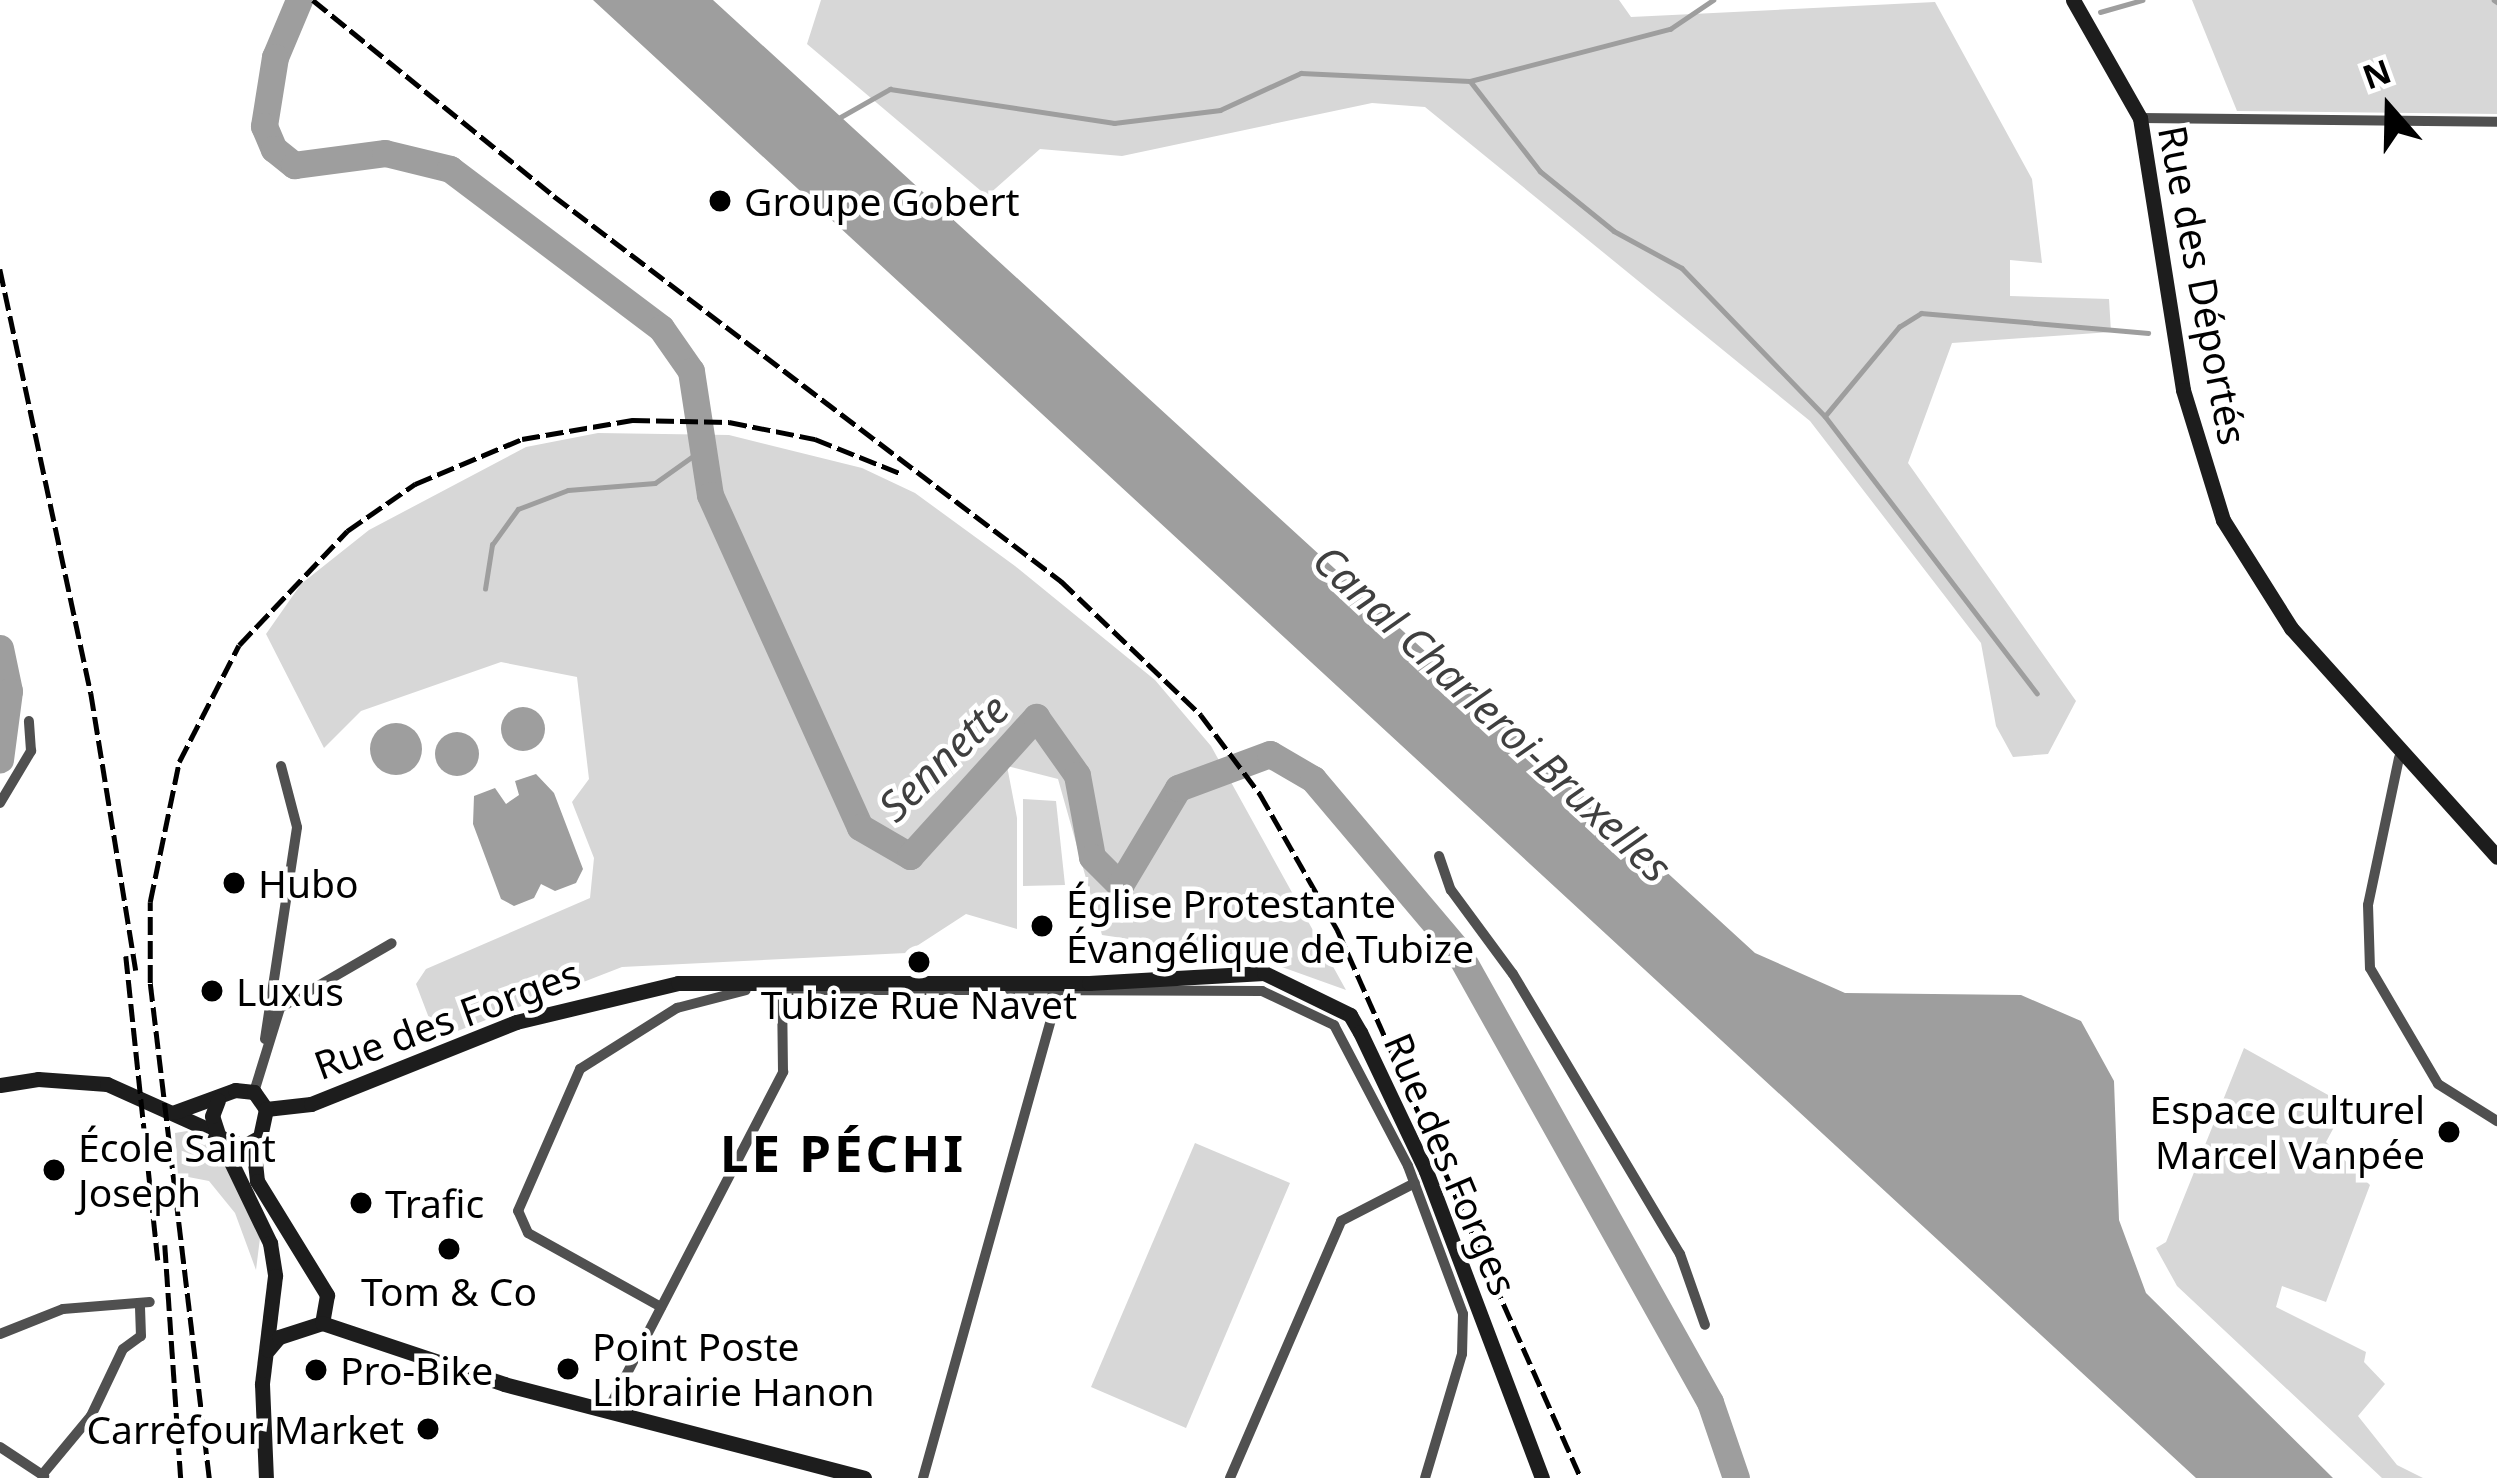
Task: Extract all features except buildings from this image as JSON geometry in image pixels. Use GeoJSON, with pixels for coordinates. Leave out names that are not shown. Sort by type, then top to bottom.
{"type":"FeatureCollection","features":[{"type":"Feature","properties":{"kind":"main road","name":"Rue des Déportés"},"geometry":{"type":"LineString","coordinates":[[2073,0],[2140,118],[2183,390],[2223,520],[2291,628],[2399,758],[2497,857]]}},
{"type":"Feature","properties":{"kind":"main road","name":"Rue des Forges"},"geometry":{"type":"LineString","coordinates":[[266,1109],[310,1103],[516,1022],[630,989],[722,977],[1066,983],[1247,973],[1350,1015],[1397,1106],[1542,1478]]}},
{"type":"Feature","properties":{"kind":"main road"},"geometry":{"type":"LineString","coordinates":[[0,1085],[38,1078],[107,1084],[217,1135],[253,1143]]}},
{"type":"Feature","properties":{"kind":"main road"},"geometry":{"type":"LineString","coordinates":[[175,1112],[254,1092],[266,1109],[266,1128],[253,1143],[257,1181],[327,1295],[322,1323]]}},
{"type":"Feature","properties":{"kind":"main road"},"geometry":{"type":"LineString","coordinates":[[218,1100],[217,1135],[270,1243],[275,1308],[268,1350],[266,1478]]}},
{"type":"Feature","properties":{"kind":"main road"},"geometry":{"type":"LineString","coordinates":[[275,1308],[298,1330]]}},
{"type":"Feature","properties":{"kind":"main road"},"geometry":{"type":"LineString","coordinates":[[268,1350],[298,1330],[322,1323],[391,1351],[864,1478]]}},
{"type":"Feature","properties":{"kind":"street"},"geometry":{"type":"LineString","coordinates":[[2140,118],[2497,122]]}},
{"type":"Feature","properties":{"kind":"street"},"geometry":{"type":"LineString","coordinates":[[0,803],[32,751],[28,721]]}},
{"type":"Feature","properties":{"kind":"street"},"geometry":{"type":"LineString","coordinates":[[2399,758],[2368,904],[2370,968],[2438,1084],[2497,1121]]}},
{"type":"Feature","properties":{"kind":"street"},"geometry":{"type":"LineString","coordinates":[[254,1092],[296,827],[281,766]]}},
{"type":"Feature","properties":{"kind":"street"},"geometry":{"type":"LineString","coordinates":[[1438,856],[1451,890],[1513,974],[1680,1254],[1705,1325]]}},
{"type":"Feature","properties":{"kind":"street"},"geometry":{"type":"LineString","coordinates":[[265,1039],[280,1008],[392,943]]}},
{"type":"Feature","properties":{"kind":"street"},"geometry":{"type":"LineString","coordinates":[[722,977],[741,990]]}},
{"type":"Feature","properties":{"kind":"street","name":"Rue des Forges"},"geometry":{"type":"LineString","coordinates":[[661,1307],[528,1233],[518,1211],[580,1069],[677,1008],[741,990],[1262,992],[1334,1025],[1415,1183],[1463,1314],[1462,1354],[1425,1478]]}},
{"type":"Feature","properties":{"kind":"street"},"geometry":{"type":"LineString","coordinates":[[923,1478],[1059,991]]}},
{"type":"Feature","properties":{"kind":"street"},"geometry":{"type":"LineString","coordinates":[[608,1410],[784,1072],[782,993]]}},
{"type":"Feature","properties":{"kind":"street"},"geometry":{"type":"LineString","coordinates":[[1230,1478],[1342,1221],[1415,1183]]}},
{"type":"Feature","properties":{"kind":"street"},"geometry":{"type":"LineString","coordinates":[[0,1334],[63,1309],[145,1302],[141,1336],[123,1349],[91,1416],[44,1476],[0,1447]]}},
{"type":"Feature","properties":{"kind":"street","name":"Rue des Forges"},"geometry":{"type":"LineString","coordinates":[[1463,1314],[1485,1332]]}},
{"type":"Feature","properties":{"kind":"shaded area"},"geometry":{"type":"Polygon","coordinates":[[[593,0],[713,0],[1755,953],[1845,993],[2021,995],[2081,1021],[2114,1081],[2119,1220],[2146,1293],[2333,1478],[2196,1478],[593,0]]]}},
{"type":"Feature","properties":{"kind":"shaded area"},"geometry":{"type":"Polygon","coordinates":[[[821,0],[1619,0],[1631,17],[1935,2],[2032,179],[2042,263],[2010,260],[2010,296],[2109,299],[2111,332],[1952,343],[1908,463],[2076,701],[2048,754],[2013,757],[1996,726],[1981,643],[1810,421],[1425,107],[1372,103],[1122,156],[1040,149],[987,196],[807,44],[821,0]]]}},
{"type":"Feature","properties":{"kind":"shaded area"},"geometry":{"type":"Polygon","coordinates":[[[2192,0],[2497,0],[2497,114],[2237,111],[2192,0]]]}},
{"type":"Feature","properties":{"kind":"shaded area"},"geometry":{"type":"Polygon","coordinates":[[[598,433],[729,435],[862,468],[915,493],[1015,566],[1155,680],[1211,746],[1346,990],[1257,958],[1102,935],[1058,779],[1007,766],[1017,818],[1017,929],[966,914],[906,953],[622,967],[437,1039],[416,984],[426,969],[590,898],[594,858],[572,802],[589,779],[577,677],[501,662],[361,711],[324,748],[266,634],[301,584],[369,530],[526,447],[598,433]]]}},
{"type":"Feature","properties":{"kind":"shaded area"},"geometry":{"type":"Polygon","coordinates":[[[523,707],[538,714],[545,729],[538,744],[523,751],[508,744],[501,729],[508,714],[523,707]]]}},
{"type":"Feature","properties":{"kind":"shaded area"},"geometry":{"type":"Polygon","coordinates":[[[396,723],[414,731],[422,749],[414,767],[396,775],[378,767],[370,749],[378,731],[396,723]]]}},
{"type":"Feature","properties":{"kind":"shaded area"},"geometry":{"type":"Polygon","coordinates":[[[457,732],[472,739],[479,754],[472,769],[457,776],[442,769],[435,754],[442,739],[457,732]]]}},
{"type":"Feature","properties":{"kind":"shaded area"},"geometry":{"type":"Polygon","coordinates":[[[536,774],[554,793],[583,869],[576,883],[555,891],[541,884],[534,898],[514,906],[501,899],[473,824],[474,796],[495,788],[506,804],[519,795],[515,781],[536,774]]]}},
{"type":"Feature","properties":{"kind":"shaded area"},"geometry":{"type":"Polygon","coordinates":[[[1023,799],[1056,801],[1065,885],[1023,886],[1023,799]]]}},
{"type":"Feature","properties":{"kind":"shaded area"},"geometry":{"type":"Polygon","coordinates":[[[2244,1048],[2346,1105],[2326,1142],[2370,1185],[2326,1302],[2282,1286],[2276,1307],[2366,1352],[2364,1362],[2385,1384],[2358,1416],[2397,1465],[2423,1478],[2382,1478],[2177,1286],[2156,1248],[2166,1242],[2244,1048]]]}},
{"type":"Feature","properties":{"kind":"shaded area"},"geometry":{"type":"Polygon","coordinates":[[[187,1131],[218,1153],[250,1205],[260,1238],[256,1270],[235,1213],[209,1181],[178,1175],[175,1133],[187,1131]]]}},
{"type":"Feature","properties":{"kind":"shaded area"},"geometry":{"type":"Polygon","coordinates":[[[1195,1143],[1290,1183],[1186,1428],[1091,1387],[1195,1143]]]}},
{"type":"Feature","properties":{"kind":"waterway","name":"Sennette"},"geometry":{"type":"LineString","coordinates":[[299,0],[275,57],[264,126],[274,149],[294,165],[385,153],[450,169],[661,328],[691,371],[710,495],[860,827],[910,856],[1036,717],[1077,775],[1092,857],[1120,885],[1178,788],[1270,754],[1313,779],[1456,948],[1710,1402],[1736,1478]]}},
{"type":"Feature","properties":{"kind":"waterway"},"geometry":{"type":"LineString","coordinates":[[837,119],[890,89],[1114,123],[1220,110],[1301,73],[1470,81],[1670,29],[1713,0]]}},
{"type":"Feature","properties":{"kind":"waterway"},"geometry":{"type":"LineString","coordinates":[[2100,12],[2142,0]]}},
{"type":"Feature","properties":{"kind":"waterway"},"geometry":{"type":"LineString","coordinates":[[1471,82],[1540,171],[1614,231],[1682,268],[1825,416],[2037,693]]}},
{"type":"Feature","properties":{"kind":"waterway"},"geometry":{"type":"LineString","coordinates":[[1825,416],[1899,327],[1921,313],[2148,333]]}},
{"type":"Feature","properties":{"kind":"waterway"},"geometry":{"type":"LineString","coordinates":[[485,589],[492,545],[518,509],[568,490],[655,483],[703,449]]}},
{"type":"Feature","properties":{"kind":"waterway"},"geometry":{"type":"LineString","coordinates":[[0,648],[9,691],[0,759]]}},
{"type":"Feature","properties":{"kind":"railway"},"geometry":{"type":"LineString","coordinates":[[313,0],[554,196],[1061,581],[1201,715],[1260,794],[1338,931],[1581,1478]]}},
{"type":"Feature","properties":{"kind":"railway"},"geometry":{"type":"LineString","coordinates":[[0,269],[91,693],[136,970]]}},
{"type":"Feature","properties":{"kind":"railway"},"geometry":{"type":"LineString","coordinates":[[209,1478],[150,983],[150,902],[179,762],[239,645],[347,531],[415,484],[522,439],[632,420],[729,422],[815,439],[902,474]]}},
{"type":"Feature","properties":{"kind":"railway"},"geometry":{"type":"LineString","coordinates":[[126,956],[158,1260]]}},
{"type":"Feature","properties":{"kind":"railway"},"geometry":{"type":"LineString","coordinates":[[165,1245],[181,1478]]}},
{"type":"Feature","properties":{"kind":"place","name":"Groupe Gobert"},"geometry":{"type":"Point","coordinates":[720,201]}},
{"type":"Feature","properties":{"kind":"place","name":"Hubo"},"geometry":{"type":"Point","coordinates":[234,883]}},
{"type":"Feature","properties":{"kind":"place","name":"Église Protestante Évangélique de Tubize"},"geometry":{"type":"Point","coordinates":[1042,926]}},
{"type":"Feature","properties":{"kind":"place","name":"Tubize Rue Navet"},"geometry":{"type":"Point","coordinates":[919,962]}},
{"type":"Feature","properties":{"kind":"place","name":"Luxus"},"geometry":{"type":"Point","coordinates":[212,991]}},
{"type":"Feature","properties":{"kind":"place","name":"Espace culturel Marcel Vanpée"},"geometry":{"type":"Point","coordinates":[2449,1132]}},
{"type":"Feature","properties":{"kind":"place","name":"École Saint Joseph"},"geometry":{"type":"Point","coordinates":[54,1170]}},
{"type":"Feature","properties":{"kind":"place","name":"Trafic"},"geometry":{"type":"Point","coordinates":[361,1203]}},
{"type":"Feature","properties":{"kind":"place","name":"Tom & Co"},"geometry":{"type":"Point","coordinates":[449,1249]}},
{"type":"Feature","properties":{"kind":"place","name":"Point Poste Librairie Hanon"},"geometry":{"type":"Point","coordinates":[568,1369]}},
{"type":"Feature","properties":{"kind":"place","name":"Pro-Bike"},"geometry":{"type":"Point","coordinates":[316,1370]}},
{"type":"Feature","properties":{"kind":"place","name":"Carrefour Market"},"geometry":{"type":"Point","coordinates":[428,1429]}},
{"type":"Feature","properties":{"kind":"district","name":"LE PÉCHI"},"geometry":{"type":"Point","coordinates":[843,1152]}},
{"type":"Feature","properties":{"kind":"water label","name":"Canal Charleroi-Bruxelles"},"geometry":{"type":"Point","coordinates":[1493,713]}}]}
